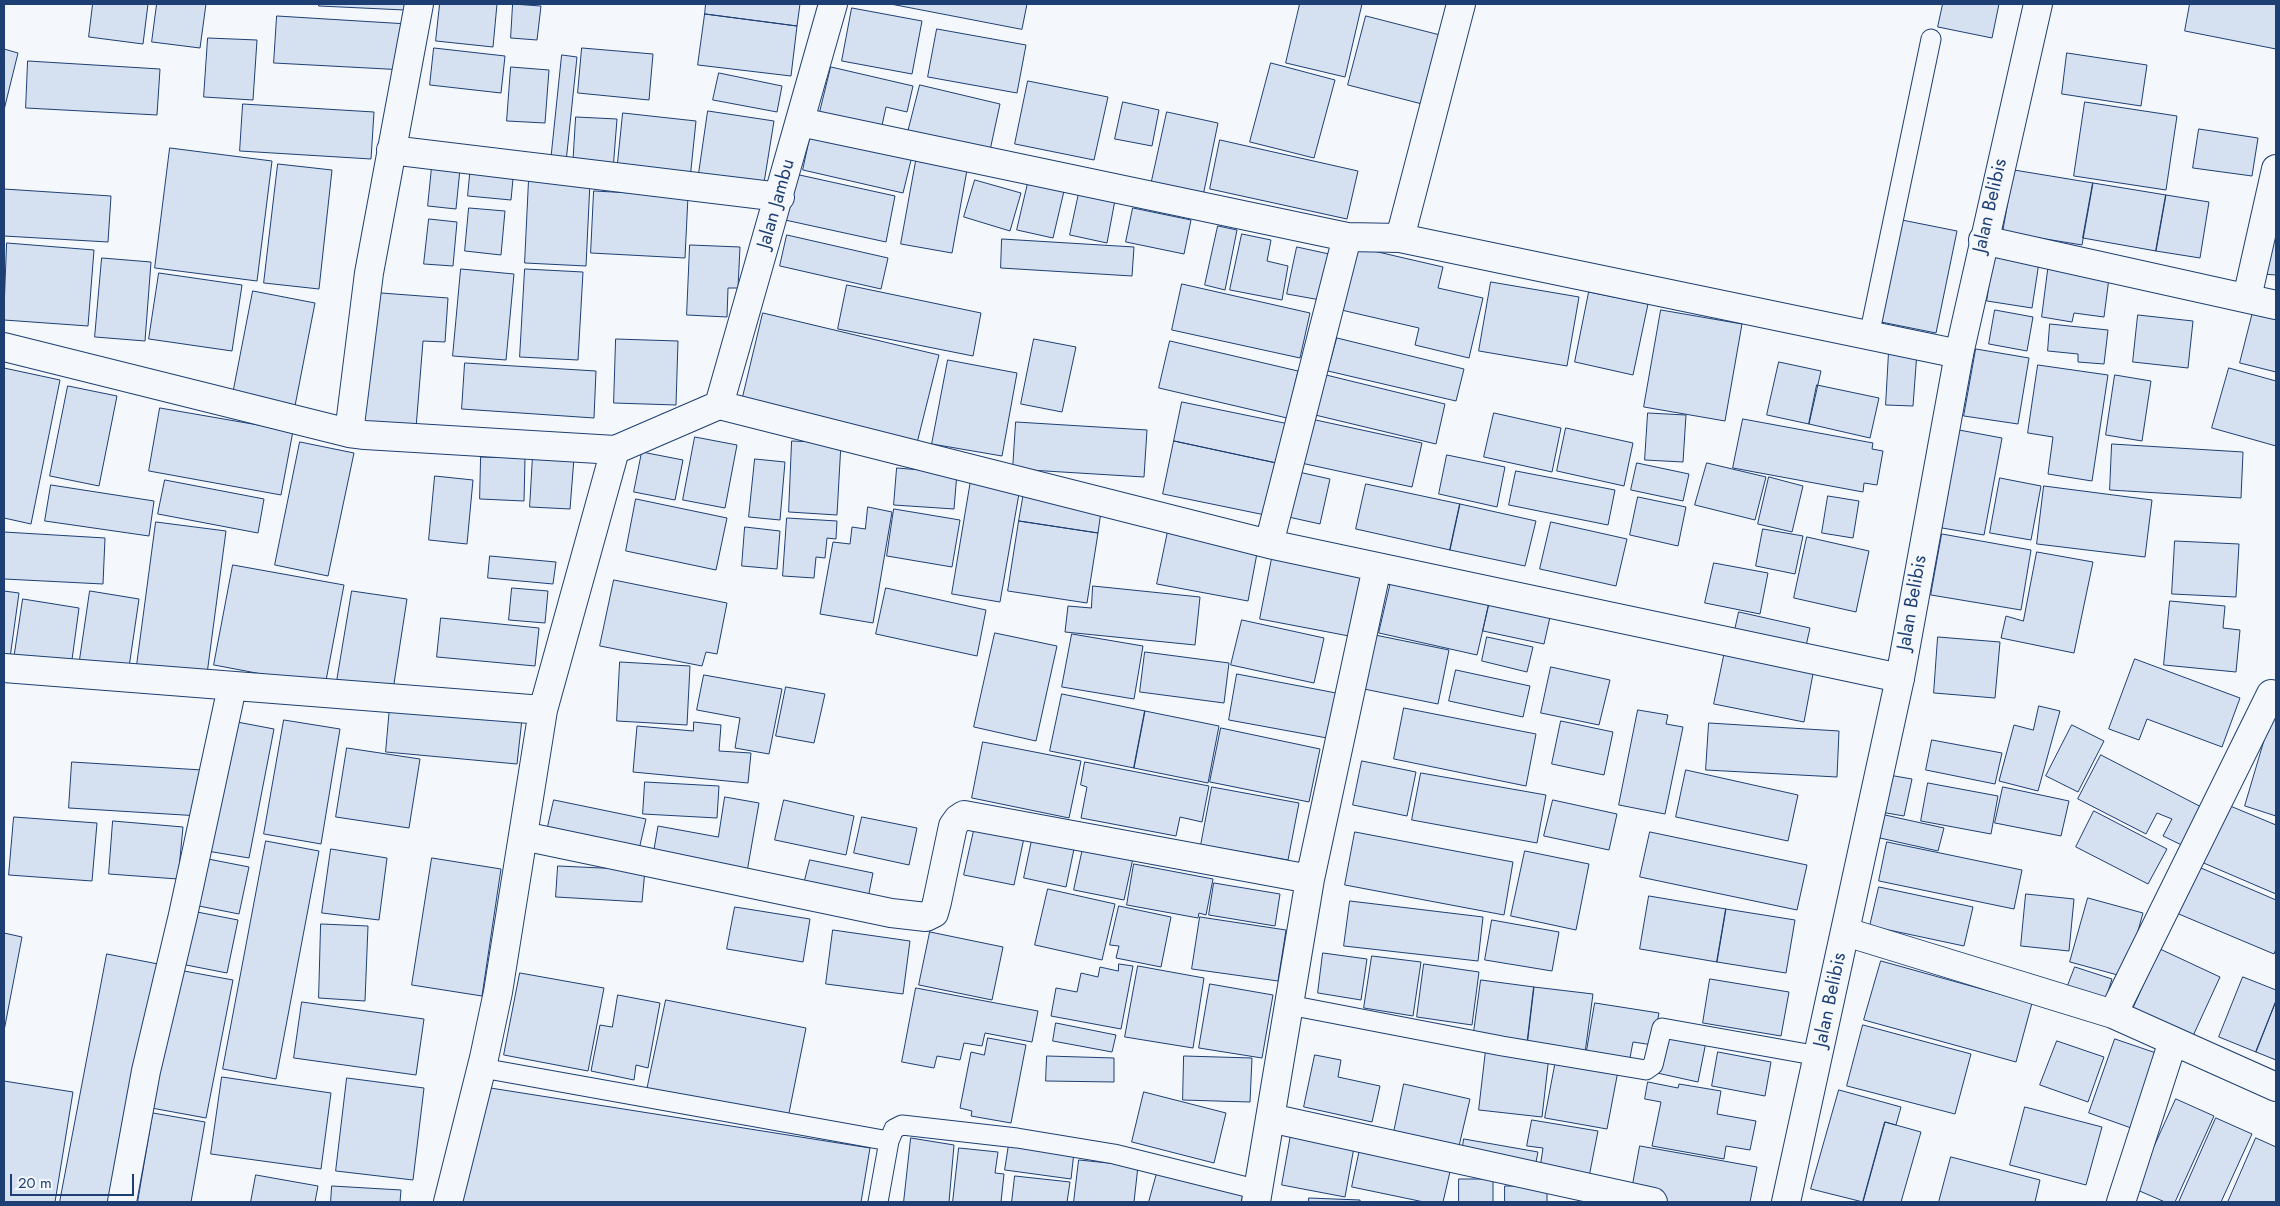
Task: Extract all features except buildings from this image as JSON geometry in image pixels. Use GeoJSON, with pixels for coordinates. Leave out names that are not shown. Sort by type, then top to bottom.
{"type":"FeatureCollection","features":[{"type":"Feature","properties":{"kind":"street"},"geometry":{"type":"LineString","coordinates":[[349,433],[369,273],[419,4]]}},
{"type":"Feature","properties":{"kind":"street","name":"Jalan Jambu"},"geometry":{"type":"LineString","coordinates":[[719,405],[780,197],[833,4]]}},
{"type":"Feature","properties":{"kind":"street"},"geometry":{"type":"LineString","coordinates":[[1400,238],[1461,4]]}},
{"type":"Feature","properties":{"kind":"street","name":"Jalan Belibis"},"geometry":{"type":"LineString","coordinates":[[1786,1202],[1900,678],[1959,354],[1983,240],[2038,4]]}},
{"type":"Feature","properties":{"kind":"street"},"geometry":{"type":"LineString","coordinates":[[800,122],[1348,237],[1400,238],[1959,354]]}},
{"type":"Feature","properties":{"kind":"street"},"geometry":{"type":"LineString","coordinates":[[391,150],[780,197]]}},
{"type":"Feature","properties":{"kind":"street"},"geometry":{"type":"LineString","coordinates":[[2247,298],[2276,169]]}},
{"type":"Feature","properties":{"kind":"street"},"geometry":{"type":"LineString","coordinates":[[1269,544],[1348,237]]}},
{"type":"Feature","properties":{"kind":"street"},"geometry":{"type":"LineString","coordinates":[[1983,240],[2276,305]]}},
{"type":"Feature","properties":{"kind":"street"},"geometry":{"type":"LineString","coordinates":[[4,346],[349,433],[615,450],[719,405],[1269,544],[1900,678]]}},
{"type":"Feature","properties":{"kind":"street"},"geometry":{"type":"LineString","coordinates":[[448,1202],[482,1068],[498,992],[543,710],[615,450]]}},
{"type":"Feature","properties":{"kind":"street"},"geometry":{"type":"LineString","coordinates":[[1258,1196],[1310,879],[1377,567]]}},
{"type":"Feature","properties":{"kind":"street"},"geometry":{"type":"LineString","coordinates":[[4,668],[543,710]]}},
{"type":"Feature","properties":{"kind":"street"},"geometry":{"type":"LineString","coordinates":[[122,1202],[146,1071],[183,915],[232,687]]}},
{"type":"Feature","properties":{"kind":"street"},"geometry":{"type":"LineString","coordinates":[[2113,1014],[2274,689]]}},
{"type":"Feature","properties":{"kind":"street"},"geometry":{"type":"LineString","coordinates":[[523,836],[891,913],[926,918],[934,913],[953,826],[964,815],[1310,879]]}},
{"type":"Feature","properties":{"kind":"street"},"geometry":{"type":"LineString","coordinates":[[1846,932],[2113,1014],[2276,1086]]}},
{"type":"Feature","properties":{"kind":"street"},"geometry":{"type":"LineString","coordinates":[[2121,1202],[2173,1041]]}},
{"type":"Feature","properties":{"kind":"street"},"geometry":{"type":"LineString","coordinates":[[1270,1118],[1654,1202]]}},
{"type":"Feature","properties":{"kind":"lane"},"geometry":{"type":"LineString","coordinates":[[1869,336],[1931,39]]}},
{"type":"Feature","properties":{"kind":"lane"},"geometry":{"type":"LineString","coordinates":[[1289,1005],[1492,1044],[1646,1070],[1653,1064],[1662,1028],[1819,1056]]}},
{"type":"Feature","properties":{"kind":"lane"},"geometry":{"type":"LineString","coordinates":[[482,1068],[889,1141]]}},
{"type":"Feature","properties":{"kind":"lane"},"geometry":{"type":"LineString","coordinates":[[878,1202],[889,1141],[894,1129],[902,1125],[1017,1138],[1114,1154],[1258,1196]]}}]}
